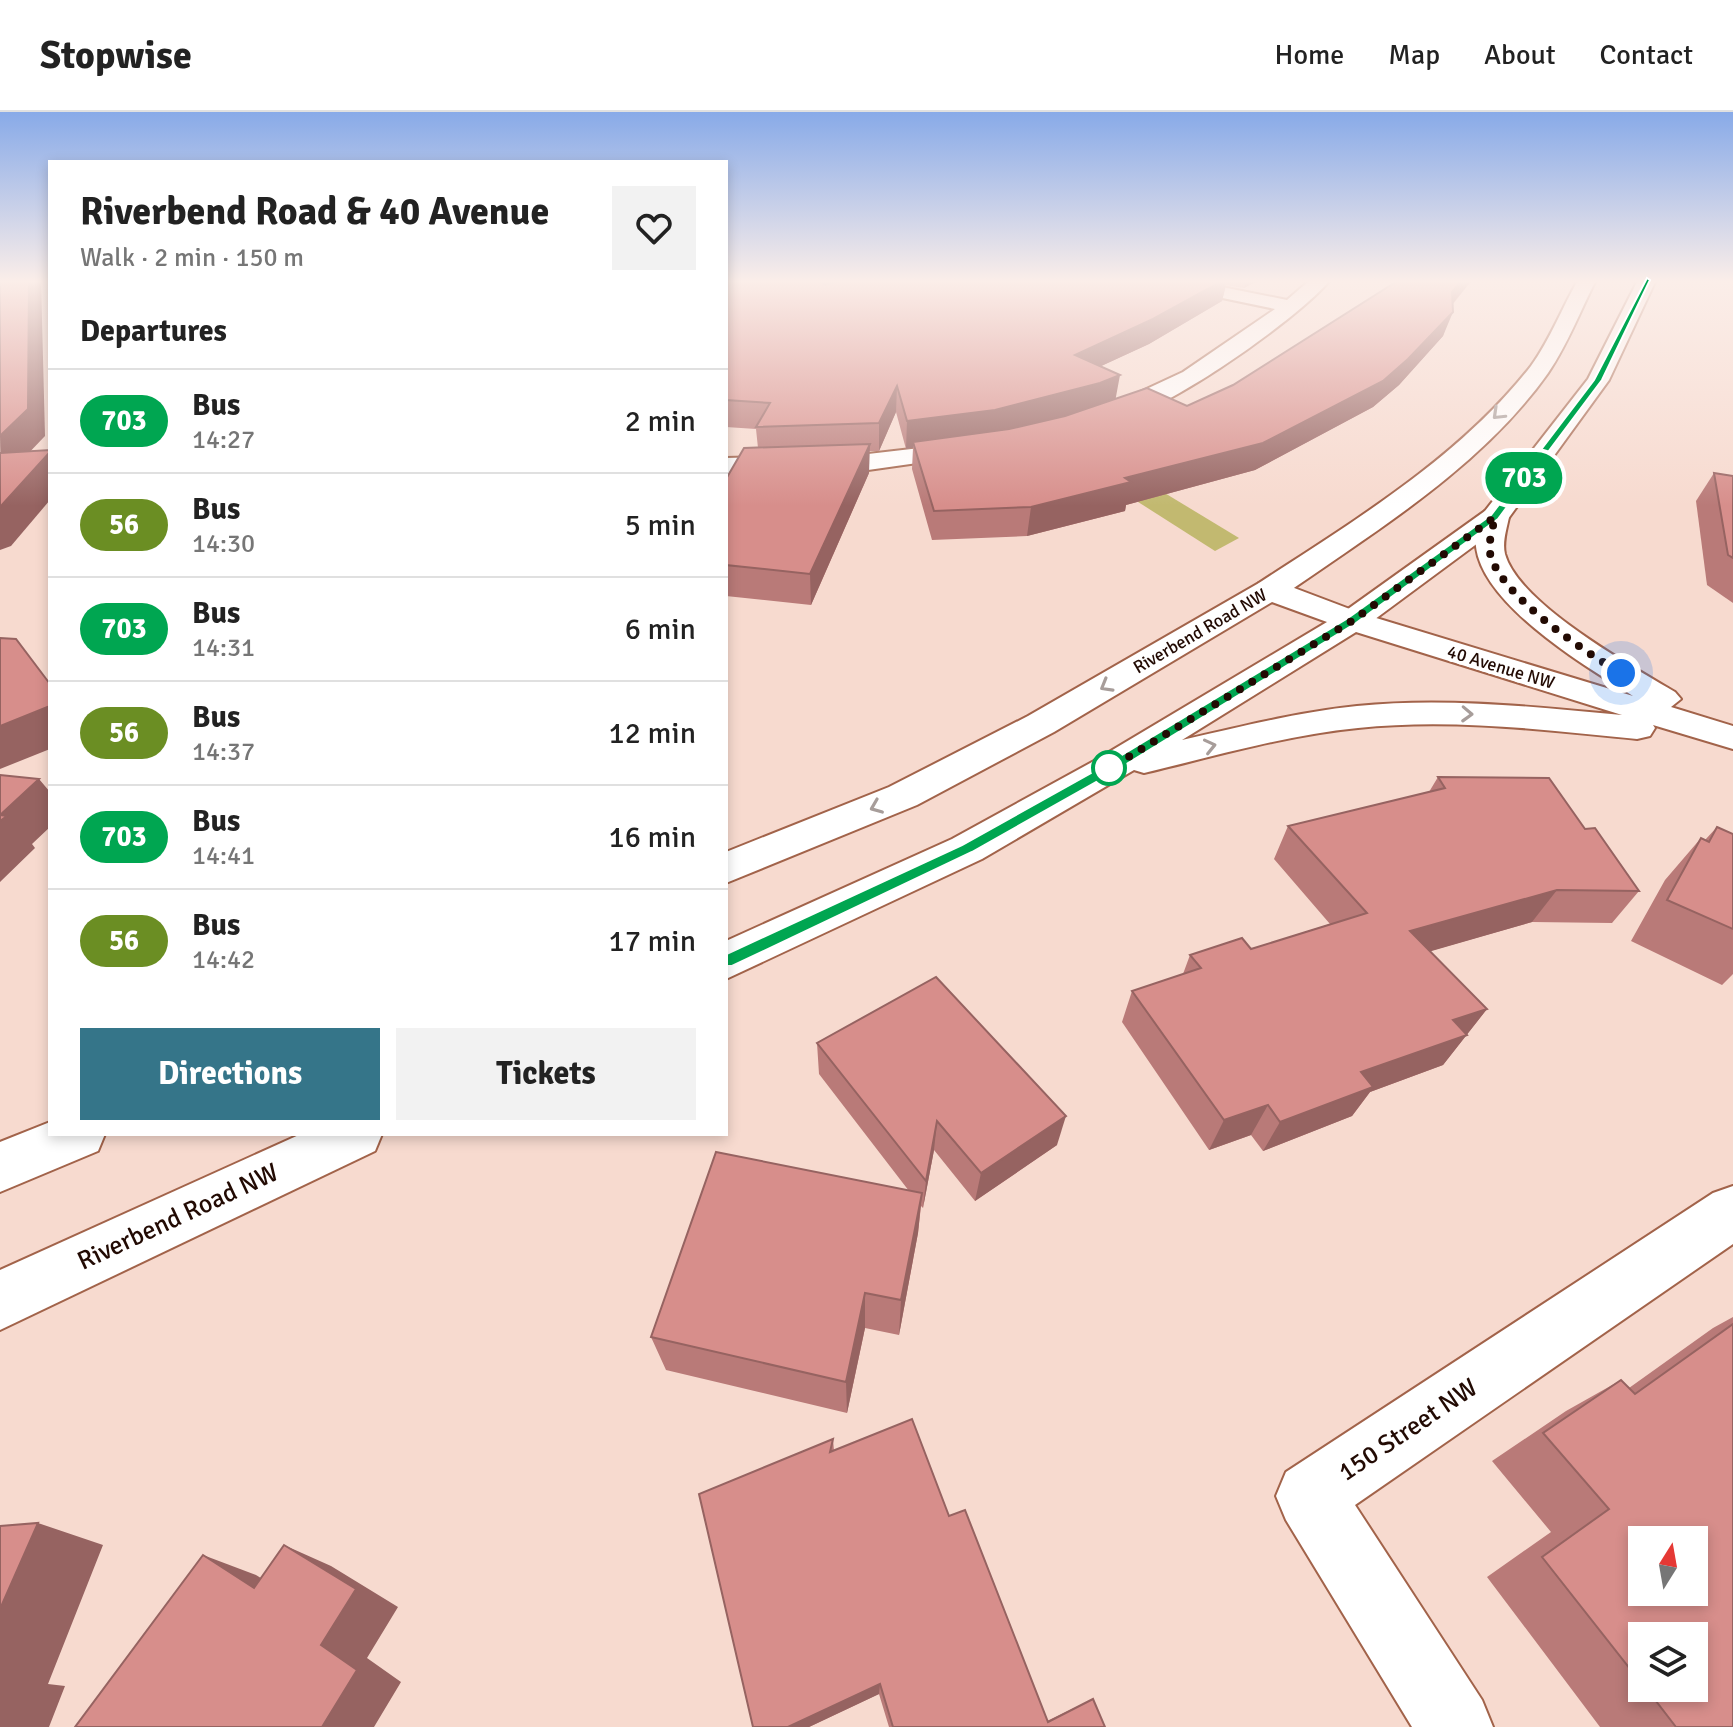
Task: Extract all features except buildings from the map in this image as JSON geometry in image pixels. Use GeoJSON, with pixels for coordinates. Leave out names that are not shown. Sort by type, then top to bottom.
{"type":"FeatureCollection","features":[{"type":"Feature","properties":{"kind":"street"},"geometry":{"type":"LineString","coordinates":[[1087,423],[1173,388],[1221,355]]}},
{"type":"Feature","properties":{"kind":"street","name":"Riverbend Road NW"},"geometry":{"type":"LineString","coordinates":[[728,867],[903,796],[1041,724],[1270,590],[1409,494],[1486,426],[1540,368],[1547,355]]}},
{"type":"Feature","properties":{"kind":"street"},"geometry":{"type":"LineString","coordinates":[[728,960],[967,849],[1107,770],[1352,621],[1495,517],[1598,380],[1610,355]]}},
{"type":"Feature","properties":{"kind":"street"},"geometry":{"type":"LineString","coordinates":[[728,466],[868,462],[994,445]]}},
{"type":"Feature","properties":{"kind":"street"},"geometry":{"type":"LineString","coordinates":[[1495,517],[1490,553],[1504,579],[1534,610],[1595,658],[1728,737]]}},
{"type":"Feature","properties":{"kind":"street","name":"40 Avenue NW"},"geometry":{"type":"LineString","coordinates":[[1270,590],[1352,621],[1728,737]]}},
{"type":"Feature","properties":{"kind":"street"},"geometry":{"type":"LineString","coordinates":[[1107,770],[1294,727],[1403,714],[1469,713],[1728,737]]}},
{"type":"Feature","properties":{"kind":"street"},"geometry":{"type":"LineString","coordinates":[[0,1167],[74,1136]]}},
{"type":"Feature","properties":{"kind":"street","name":"Riverbend Road NW"},"geometry":{"type":"LineString","coordinates":[[0,1300],[352,1136]]}},
{"type":"Feature","properties":{"kind":"street","name":"150 Street NW"},"geometry":{"type":"LineString","coordinates":[[1455,1727],[1310,1496],[1733,1212]]}},
{"type":"Feature","properties":{"kind":"shaded area"},"geometry":{"type":"Polygon","coordinates":[[[1092,449],[1239,538],[1215,551],[1066,456],[1092,449]]]}},
{"type":"Feature","properties":{"kind":"bus line","name":"703"},"geometry":{"type":"LineString","coordinates":[[728,960],[967,849],[1107,770],[1352,621],[1495,517],[1598,380],[1610,355]]}},
{"type":"Feature","properties":{"kind":"route"},"geometry":{"type":"LineString","coordinates":[[1109,768],[1107,770],[1352,621],[1495,517],[1490,553],[1504,579],[1555,630],[1621,673]]}}]}
